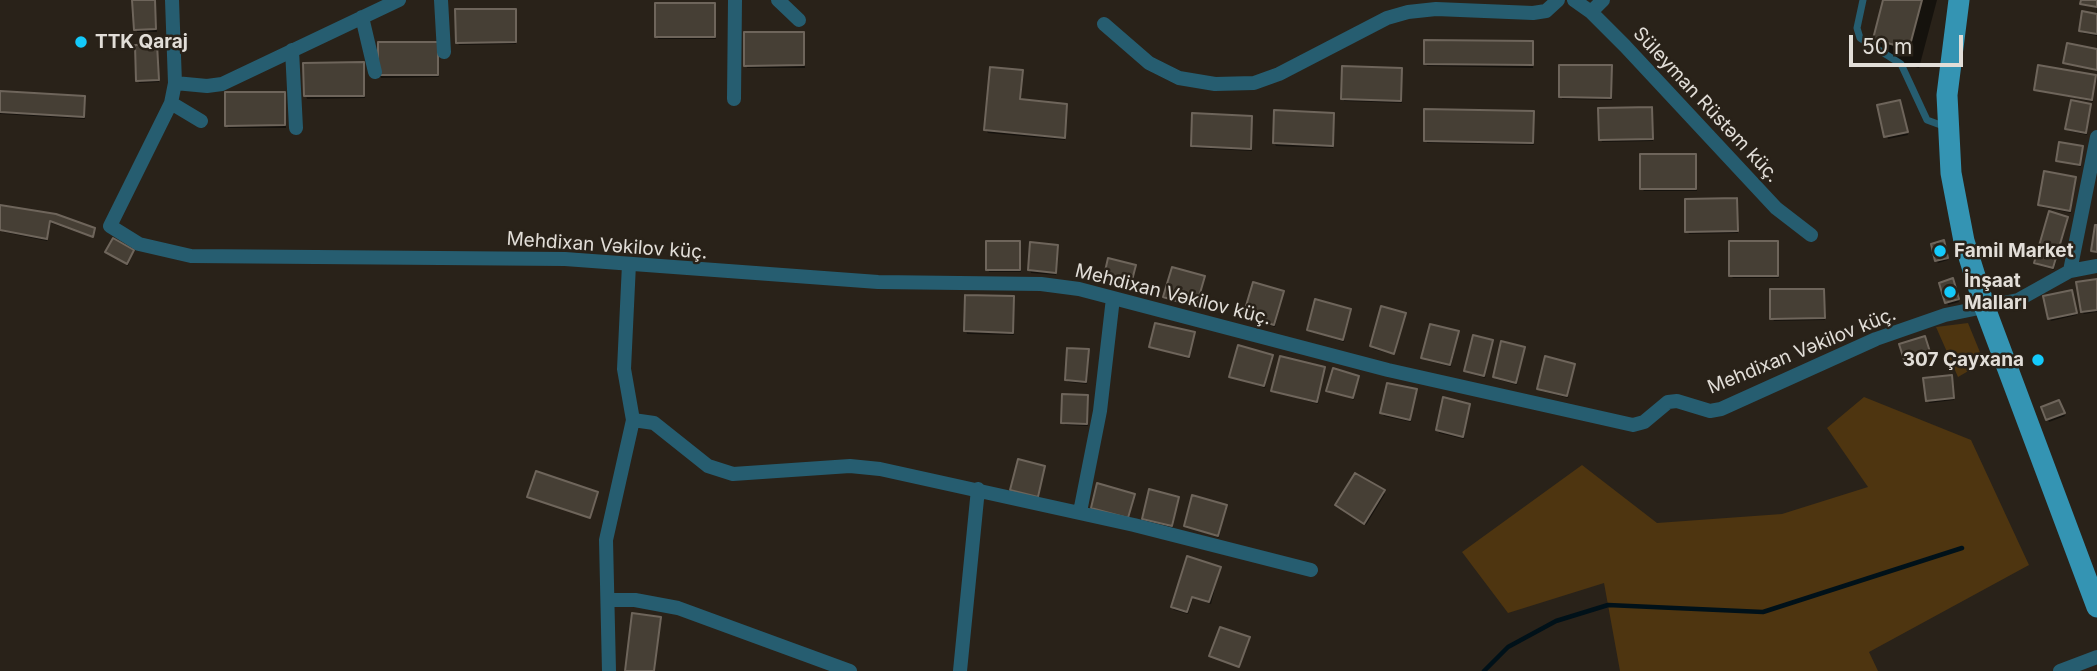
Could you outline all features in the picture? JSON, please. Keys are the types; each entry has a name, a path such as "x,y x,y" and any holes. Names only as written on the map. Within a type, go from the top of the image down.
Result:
{"main road":[{"path":"1959,0 1950,52 1948,127 1955,198 1984,308 2097,607"}],"street":[{"path":"172,0 176,83 171,103 201,121"},
{"path":"176,83 207,86 222,84 399,0"},
{"path":"441,0 444,52"},
{"path":"734,99 735,0"},
{"path":"778,0 799,20"},
{"path":"1104,24 1149,63 1179,78 1215,85 1254,83 1279,74 1387,18 1408,12 1436,9 1533,13 1546,11 1558,0"},
{"name":"Süleyman Rüstəm küç.","path":"1574,0 1591,12 1776,208 1811,235"},
{"path":"1591,12 1603,0"},
{"path":"362,17 375,72"},
{"path":"292,50 296,128"},
{"name":"Mehdixan Vəkilov küç.","path":"171,103 110,226 139,244 191,256 565,259 878,282 1016,282 1079,289 1388,370 1633,425 1644,422 1668,402 1677,401 1710,411 1721,409 1877,339 1945,315 2018,300 2070,271 2097,266"},
{"path":"2070,271 2097,138"},
{"path":"609,671 606,540 634,420 624,369 629,264"},
{"path":"1080,512 1100,411 1113,298"},
{"path":"634,420 653,423 708,466 733,474 850,466 880,468 1080,512 1311,570"},
{"path":"960,671 978,489"},
{"path":"608,600 635,600 678,608 850,671"},
{"path":"2060,671 2097,657"}],"lane":[{"path":"1863,0 1857,27 1860,38 1900,64 1927,120 1948,127"}],"shaded area":[{"path":"1968,323 1984,362 1958,377 1936,327"},
{"path":"1864,397 1971,440 2029,565 1869,652 1878,671 1620,671 1604,583 1508,613 1462,552 1582,465 1657,523 1782,514 1868,487 1827,428"}],"building":[{"path":"132,0 155,0 156,29 134,30"},
{"path":"1883,0 1922,0 1909,49 1873,39"},
{"path":"2081,0 2097,0 2097,7 2080,4"},
{"path":"655,3 715,3 715,37 655,37"},
{"path":"455,9 516,9 516,42 456,43"},
{"path":"2082,11 2097,14 2097,34 2079,31"},
{"path":"744,32 804,32 804,65 744,66"},
{"path":"1424,40 1533,41 1533,65 1424,64"},
{"path":"378,42 438,42 438,75 378,75"},
{"path":"2067,43 2097,49 2097,70 2063,63"},
{"path":"157,44 159,80 136,81 135,45"},
{"path":"364,62 364,96 304,96 303,63"},
{"path":"1559,65 1612,65 1611,98 1559,97"},
{"path":"2038,65 2096,75 2092,100 2034,90"},
{"path":"1342,66 1402,68 1401,101 1341,99"},
{"path":"990,67 1023,70 1020,99 1067,104 1065,138 984,130"},
{"path":"0,91 85,96 84,117 0,112"},
{"path":"225,92 285,92 285,125 225,126"},
{"path":"1900,100 1908,132 1884,137 1877,105"},
{"path":"2071,100 2091,104 2086,133 2065,129"},
{"path":"1652,107 1653,139 1599,140 1598,108"},
{"path":"1424,109 1534,111 1533,143 1424,141"},
{"path":"1274,110 1334,113 1333,146 1273,143"},
{"path":"1192,113 1252,116 1251,149 1191,146"},
{"path":"2059,142 2083,146 2080,165 2056,161"},
{"path":"1640,154 1696,154 1696,189 1640,189"},
{"path":"2044,171 2076,177 2070,211 2038,205"},
{"path":"1737,198 1738,231 1685,232 1685,199"},
{"path":"0,205 56,214 95,228 93,237 50,221 47,239 0,230"},
{"path":"2049,211 2068,217 2053,268 2034,263"},
{"path":"2097,225 2097,252 2091,251"},
{"path":"113,238 134,250 127,264 105,252"},
{"path":"1944,240 1948,258 1935,261 1931,244"},
{"path":"986,241 1020,241 1020,270 986,270"},
{"path":"1729,241 1778,241 1778,276 1729,276"},
{"path":"1030,242 1058,245 1056,273 1028,270"},
{"path":"1108,258 1136,265 1130,288 1103,280"},
{"path":"1172,267 1205,276 1196,307 1163,297"},
{"path":"1953,278 1959,299 1945,303 1939,283"},
{"path":"2097,279 2097,310 2081,312 2076,282"},
{"path":"1253,282 1284,291 1274,325 1243,316"},
{"path":"1770,289 1824,289 1825,318 1770,319"},
{"path":"2072,290 2077,313 2048,319 2043,296"},
{"path":"965,295 1014,296 1013,333 964,331"},
{"path":"1315,299 1351,309 1343,340 1307,330"},
{"path":"1381,306 1406,313 1394,354 1370,346"},
{"path":"1155,323 1195,332 1189,357 1149,347"},
{"path":"1430,324 1459,331 1450,365 1421,358"},
{"path":"1473,335 1493,340 1484,376 1464,371"},
{"path":"1925,336 1931,355 1905,363 1899,344"},
{"path":"1501,341 1525,347 1516,383 1493,377"},
{"path":"1238,345 1273,355 1264,386 1229,377"},
{"path":"1067,348 1089,349 1086,382 1065,380"},
{"path":"1280,356 1325,367 1317,402 1271,391"},
{"path":"1545,356 1575,364 1567,396 1537,389"},
{"path":"1333,368 1359,376 1353,398 1326,391"},
{"path":"1952,375 1954,398 1926,401 1923,378"},
{"path":"1387,383 1417,389 1410,420 1380,413"},
{"path":"1062,394 1088,395 1087,424 1061,423"},
{"path":"1443,397 1470,404 1463,437 1436,430"},
{"path":"2059,400 2065,413 2046,420 2041,407"},
{"path":"1018,459 1045,466 1038,497 1010,490"},
{"path":"536,471 598,492 590,518 527,497"},
{"path":"1355,473 1385,490 1364,524 1335,505"},
{"path":"1097,483 1135,494 1128,518 1091,508"},
{"path":"1149,489 1179,497 1172,526 1142,519"},
{"path":"1192,495 1227,505 1218,536 1184,526"},
{"path":"1187,556 1221,567 1209,602 1192,597 1187,612 1171,607"},
{"path":"632,613 661,617 654,671 625,671"},
{"path":"1220,627 1250,637 1239,667 1209,656"}],"waterway":[{"path":"1484,671 1508,647 1556,621 1608,605 1763,612 1962,548"}],"place":[{"name":"TTK Qaraj","path":"81,42"},
{"name":"Famil Market","path":"1940,251"},
{"name":"İnşaat Malları","path":"1950,292"},
{"name":"307 Çayxana","path":"2038,360"}]}
